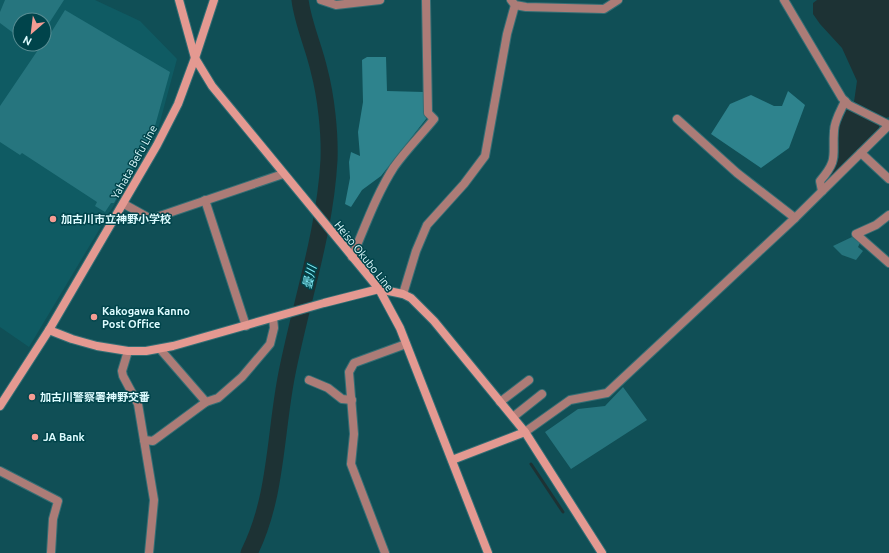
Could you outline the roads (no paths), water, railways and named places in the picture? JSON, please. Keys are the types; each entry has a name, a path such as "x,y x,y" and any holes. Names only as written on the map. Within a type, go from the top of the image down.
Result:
{"main road":[{"name":"Heiso Okubo Line","path":"179,0 195,58 203,73 224,102 282,174 379,289 400,328 488,553"},
{"name":"Yahata Befu Line","path":"0,406 49,330 124,204 164,131 178,104 214,0"},
{"path":"49,330 72,340 128,351 160,349 379,289 403,294 411,298 434,321 525,432 602,553"},
{"path":"452,460 525,432"}],"street":[{"path":"321,0 336,5 380,0"},
{"path":"351,255 372,207 384,185 395,167 434,119 428,113 426,0"},
{"path":"403,294 416,251 427,225 464,184 485,156 513,3 604,9 618,0"},
{"path":"525,432 570,400 607,393 795,218 889,125 845,101 784,0"},
{"path":"822,191 820,181 832,165 834,157 834,130 845,101"},
{"path":"677,119 737,173 795,218"},
{"path":"861,153 889,179"},
{"path":"124,204 151,219 282,174"},
{"path":"205,200 246,326"},
{"path":"889,215 876,225 856,234 889,263"},
{"path":"144,440 153,441 206,402 218,398 254,364 270,344 276,317"},
{"path":"385,553 351,464 354,434 350,372 354,363 406,344"},
{"path":"160,349 206,402"},
{"path":"128,351 122,371 123,376 138,404 154,500 150,553"},
{"path":"309,380 328,388 342,399 352,400"},
{"path":"500,402 530,380"},
{"path":"513,417 542,394"},
{"path":"0,471 58,501 53,519 51,553"}],"waterway":[{"name":"曇川","path":"249,553 258,532 270,487 287,373 318,241 327,187 329,149 326,103 317,61 300,0"},
{"path":"531,464 563,512"}],"place":[{"name":"加古川市立神野小学校","path":"53,219"},
{"name":"Kakogawa Kanno Post Office","path":"94,317"},
{"name":"加古川警察署神野交番","path":"32,397"},
{"name":"JA Bank","path":"35,437"}]}
